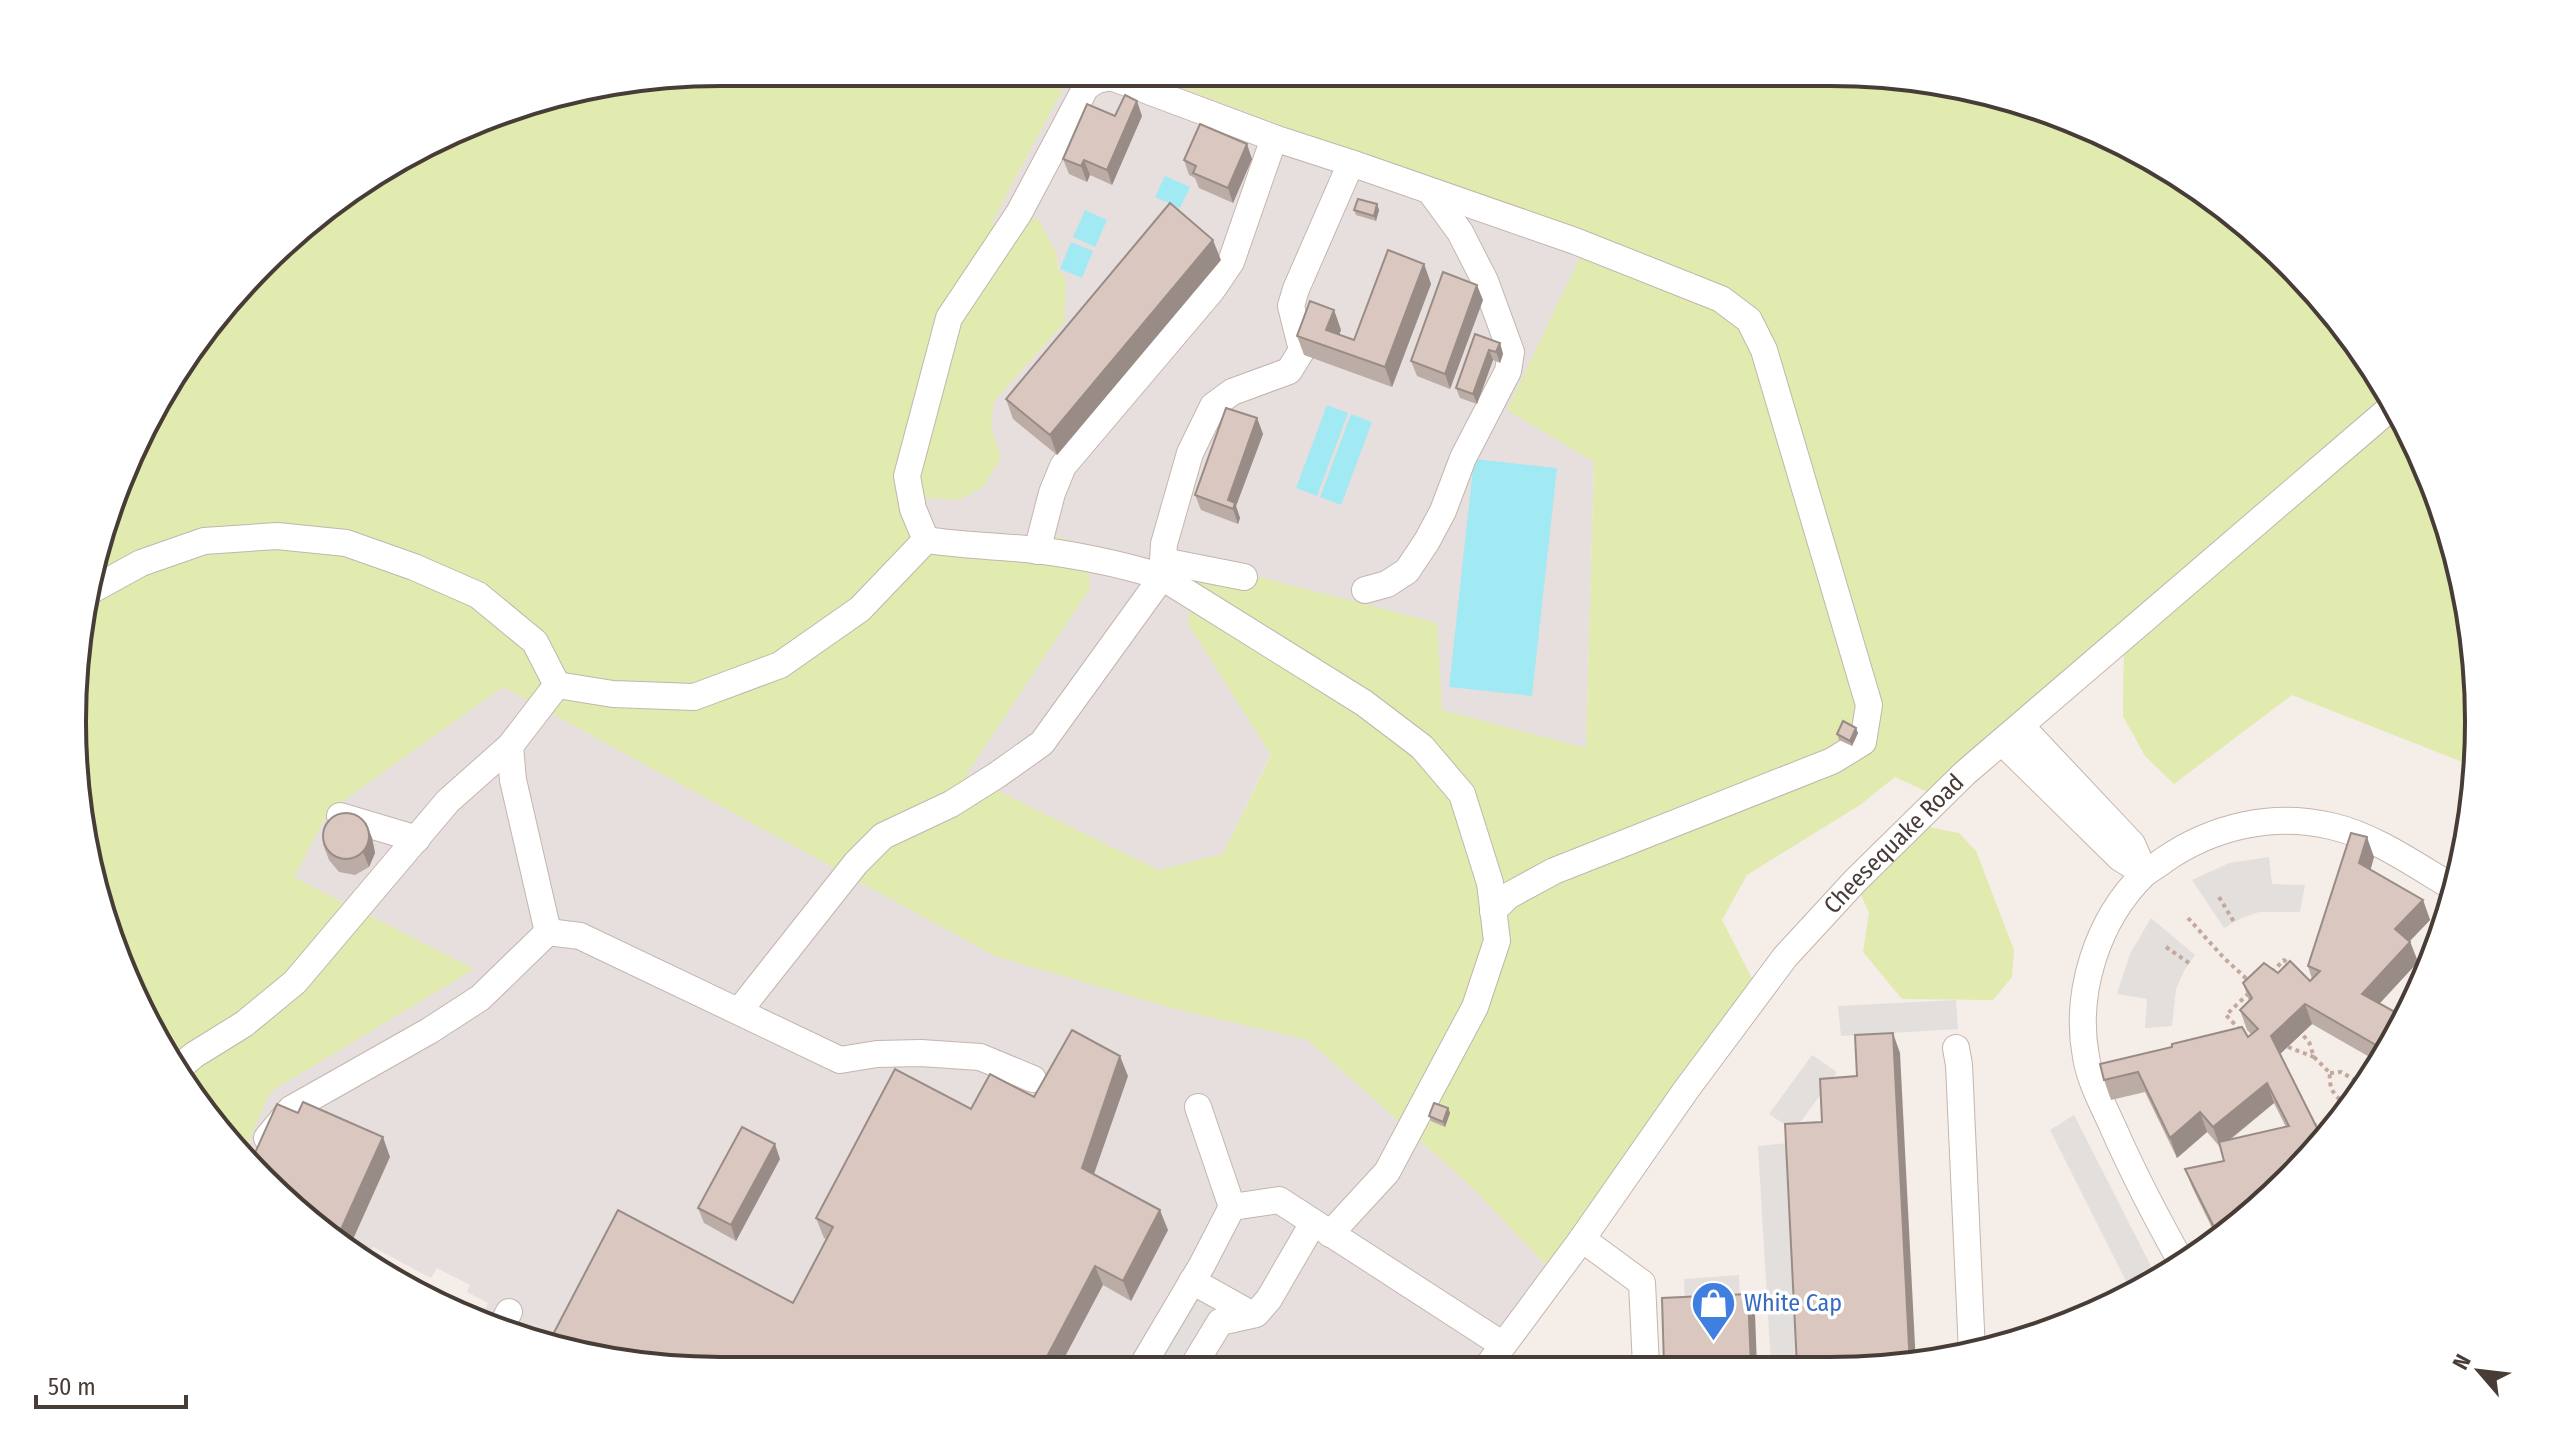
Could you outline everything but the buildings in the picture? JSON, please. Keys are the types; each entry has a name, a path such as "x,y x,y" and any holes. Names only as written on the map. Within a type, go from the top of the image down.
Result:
{"street":[{"path":"926,540 913,509 907,476 949,318 1019,213 1088,86"},
{"path":"1135,86 1274,138 1575,241 1721,299 1749,320 1764,350 1869,705 1863,742 1832,761 1554,871 1508,896 1493,911"},
{"path":"1037,551 1052,493 1063,466 1212,290 1231,262 1274,138"},
{"path":"739,1011 856,863 883,836 951,804 1042,743 1162,569 1164,544 1190,453 1213,406 1232,392 1289,371 1302,350 1291,306 1351,163"},
{"path":"1365,590 1387,584 1407,571 1427,541 1443,511 1468,447 1508,371 1511,352 1485,281 1460,232 1430,191"},
{"name":"Cheesequake Road","path":"1494,1357 1785,957 1855,881 1965,773 2385,413"},
{"path":"101,585 141,563 204,541 277,536 346,543 414,567 478,595 535,642 557,685"},
{"path":"926,540 1037,551 1136,568 1244,577"},
{"path":"557,685 613,694 694,697 780,665 860,609 926,540"},
{"path":"1162,569 1364,703 1422,747 1462,794 1490,883 1497,941 1475,1007 1387,1172 1322,1228 1256,1314 1220,1322 1199,1357"},
{"path":"185,1062 244,1024 295,982 448,801 510,746 557,685"},
{"path":"2012,734 2103,827 2120,858 2145,873"},
{"path":"510,746 513,780 548,932"},
{"path":"340,816 417,839"},
{"path":"2177,1254 2117,1137 2094,1086 2086,1057 2084,1004 2091,961 2120,904 2145,873 2203,837 2251,823 2306,822 2351,831 2444,882"},
{"path":"548,932 580,936 840,1060 877,1054 921,1053 980,1057 1033,1079"},
{"path":"259,1155 270,1131 291,1109 429,1031 480,998 548,932"},
{"path":"1956,1048 1971,1340"},
{"path":"1147,1357 1232,1207 1198,1107"},
{"path":"1232,1207 1279,1200 1503,1345"},
{"path":"1582,1239 1642,1283 1646,1357"},
{"path":"1192,1281 1251,1314"}],"path":[{"path":"2219,897 2234,922"},
{"path":"2188,918 2255,987 2226,1015 2245,1036"},
{"path":"2166,947 2189,963"},
{"path":"2265,978 2284,960 2296,972"},
{"path":"2302,1034 2309,1042 2314,1057"},
{"path":"2288,1047 2314,1057 2330,1073"},
{"path":"2330,1073 2341,1072 2354,1080"},
{"path":"2330,1073 2333,1092 2340,1100"},
{"path":"2313,1126 2320,1125"}],"shaded area":[{"path":"1064,86 1177,86 1590,236 1594,462 1586,749 1442,710 1188,624 1271,754 1223,854 1158,870 966,775 1090,588 926,540 911,497 960,500 1001,458 991,427 994,401 1064,323 1057,255 990,225"},
{"path":"503,687 995,956 1172,1008 1308,1040 1474,1189 1555,1275 1494,1357 680,1356 598,1345 484,1311 488,1303 467,1292 470,1285 437,1268 431,1278 373,1247 370,1251 368,1250 302,1199 247,1144 269,1092 474,969 294,877 329,811"},
{"path":"2269,857 2272,884 2305,885 2300,912 2259,912 2224,928 2192,880 2229,863"},
{"path":"2151,918 2195,955 2176,989 2172,1026 2145,1028 2147,999 2117,994 2130,954"},
{"path":"1956,1000 1958,1029 1841,1036 1838,1006"},
{"path":"1812,1055 1837,1072 1794,1131 1769,1114"},
{"path":"2074,1115 2152,1269 2127,1283 2050,1130"},
{"path":"1789,1143 1799,1357 1770,1357 1758,1146"},
{"path":"1739,1275 1740,1309 1685,1311 1684,1279"},
{"path":"1192,1281 1222,1299 1196,1357 1158,1357 1150,1353"}],"green space":[{"path":"1065,86 991,224 1038,219 1057,255 1058,269 1066,279 1064,323 994,401 991,427 1001,458 984,486 960,500 912,497 926,541 1050,535 1087,545 1090,588 966,775 1158,870 1223,854 1271,755 1188,624 1198,561 1437,623 1442,710 1586,748 1594,462 1507,410 1590,236 1177,86 1871,87 1953,98 2073,134 2183,193 2249,244 2307,302 2358,368 2399,440 2431,517 2453,598 2464,680 2464,763 2292,695 2174,784 2145,756 2123,716 2124,639 1940,798 1895,777 1860,805 1747,875 1722,920 1759,992 1555,1275 1474,1189 1308,1040 1172,1008 995,956 503,687 329,811 294,877 474,969 270,1092 247,1145 193,1075 171,1039 134,965 108,886 91,804 87,763 87,680 98,598 120,517 152,440 193,368 244,302 302,244 368,193 440,152 517,120 598,98 680,87"},
{"path":"1913,824 1959,833 1976,851 2014,950 2012,977 1993,1000 1902,999 1863,952 1869,913 1855,881"}],"water":[{"path":"1165,176 1190,187 1180,208 1155,197"},
{"path":"1085,210 1107,220 1095,247 1073,237"},
{"path":"1071,242 1093,251 1082,278 1060,269"},
{"path":"1327,405 1348,413 1317,496 1296,488"},
{"path":"1351,414 1372,422 1341,505 1320,497"},
{"path":"1474,459 1557,468 1532,696 1449,687"}],"place":[{"name":"White Cap","path":"1713,1342"}]}
